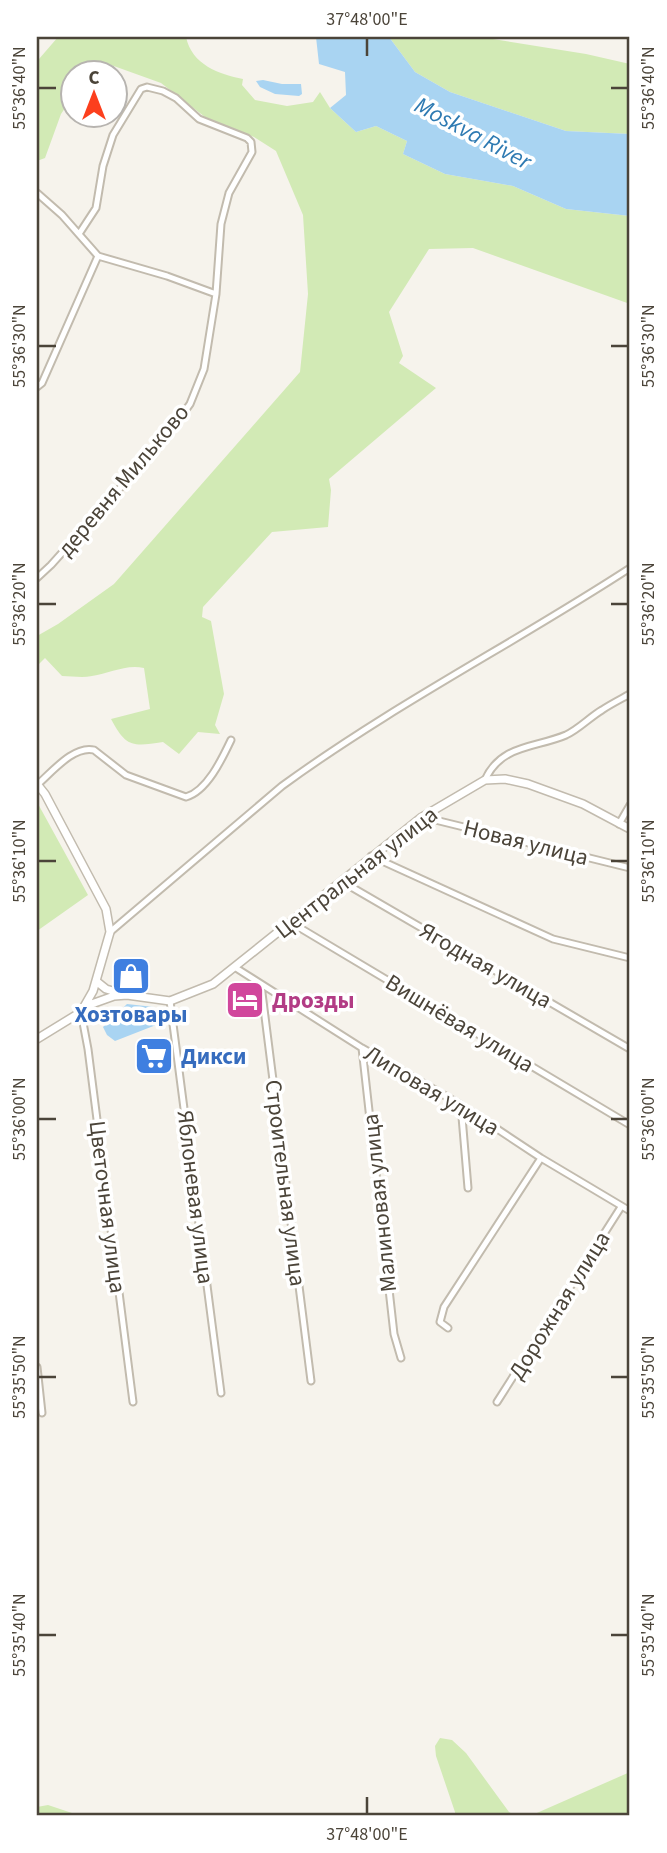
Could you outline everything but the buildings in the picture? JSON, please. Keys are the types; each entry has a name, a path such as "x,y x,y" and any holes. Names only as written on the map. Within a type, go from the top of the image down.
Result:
{"street":[{"name":"деревня Мильково","path":"37,578 165,438 191,404 204,369 216,294 221,224 229,192 253,152 253,146 247,138 199,119 163,90 146,87 141,89 113,135 103,166 96,208 79,234"},
{"path":"37,193 98,256 167,276 216,294"},
{"path":"37,387 42,383 98,256"},
{"path":"110,932 309,766 382,717 630,568"},
{"path":"630,694 566,735 536,742 504,756 490,769 485,780 505,779 528,784 583,804 630,829"},
{"path":"83,1009 96,981 110,932 106,909 45,794 37,784 76,753 88,748 126,775 186,797 202,787 230,740"},
{"name":"Центральная улица","path":"37,1039 83,1009 114,996 127,995 170,1001 214,984 422,817 485,780"},
{"path":"619,824 630,805"},
{"name":"Новая улица","path":"422,817 630,868"},
{"path":"371,856 553,939 630,958"},
{"name":"Ягодная улица","path":"341,880 630,1049"},
{"name":"Вишнёвая улица","path":"290,922 630,1125"},
{"name":"Липовая улица","path":"236,968 362,1048 461,1105 541,1158 630,1210"},
{"path":"96,981 106,989 127,995"},
{"name":"Строительная улица","path":"261,985 311,1381"},
{"name":"Яблоневая улица","path":"170,1001 221,1393"},
{"name":"Цветочная улица","path":"83,1009 133,1402"},
{"name":"Малиновая улица","path":"362,1048 394,1334 401,1358"},
{"path":"461,1105 468,1188"},
{"path":"447,1328 440,1322 444,1307 541,1158"},
{"name":"Дорожная улица","path":"498,1402 621,1207"},
{"path":"37,1367 43,1413"}],"green space":[{"path":"58,37 186,37 189,47 200,61 216,71 243,79 242,85 255,100 287,106 313,102 320,92 330,108 356,132 376,126 407,141 403,154 445,174 513,186 566,209 630,216 630,304 473,248 429,249 389,312 403,356 399,363 436,388 329,479 331,490 328,527 272,532 203,607 202,617 211,621 224,694 215,725 220,734 198,732 179,754 163,742 131,743 121,735 111,719 150,709 144,668 124,668 88,677 62,676 45,658 37,666 37,636 114,584 300,372 308,294 303,215 276,151 254,137 205,117 161,83 130,72 130,60 60,60 60,117 45,158 37,161 39,59"},
{"path":"389,37 487,38 630,64 630,134 566,131 450,92 415,72"},
{"path":"37,802 88,895 37,931"},
{"path":"440,1738 452,1740 466,1753 509,1812 516,1816 455,1816 436,1756 435,1746"},
{"path":"630,1772 630,1816 530,1816"},
{"path":"48,1805 72,1813 126,1816 37,1816 37,1807"}],"water":[{"name":"Moskva River","path":"316,37 389,37 415,72 450,92 566,131 630,134 630,216 566,209 513,186 445,174 403,154 407,141 376,126 356,132 330,108 346,95 345,72 319,64"},
{"path":"256,81 301,84 302,94 275,94 260,87"},
{"path":"127,1004 154,1007 159,1011 156,1025 115,1041 107,1035 103,1027"}],"place":[{"name":"Хозтовары","path":"131,976"},
{"name":"Дрозды","path":"245,1000"},
{"name":"Дикси","path":"154,1056"}]}
